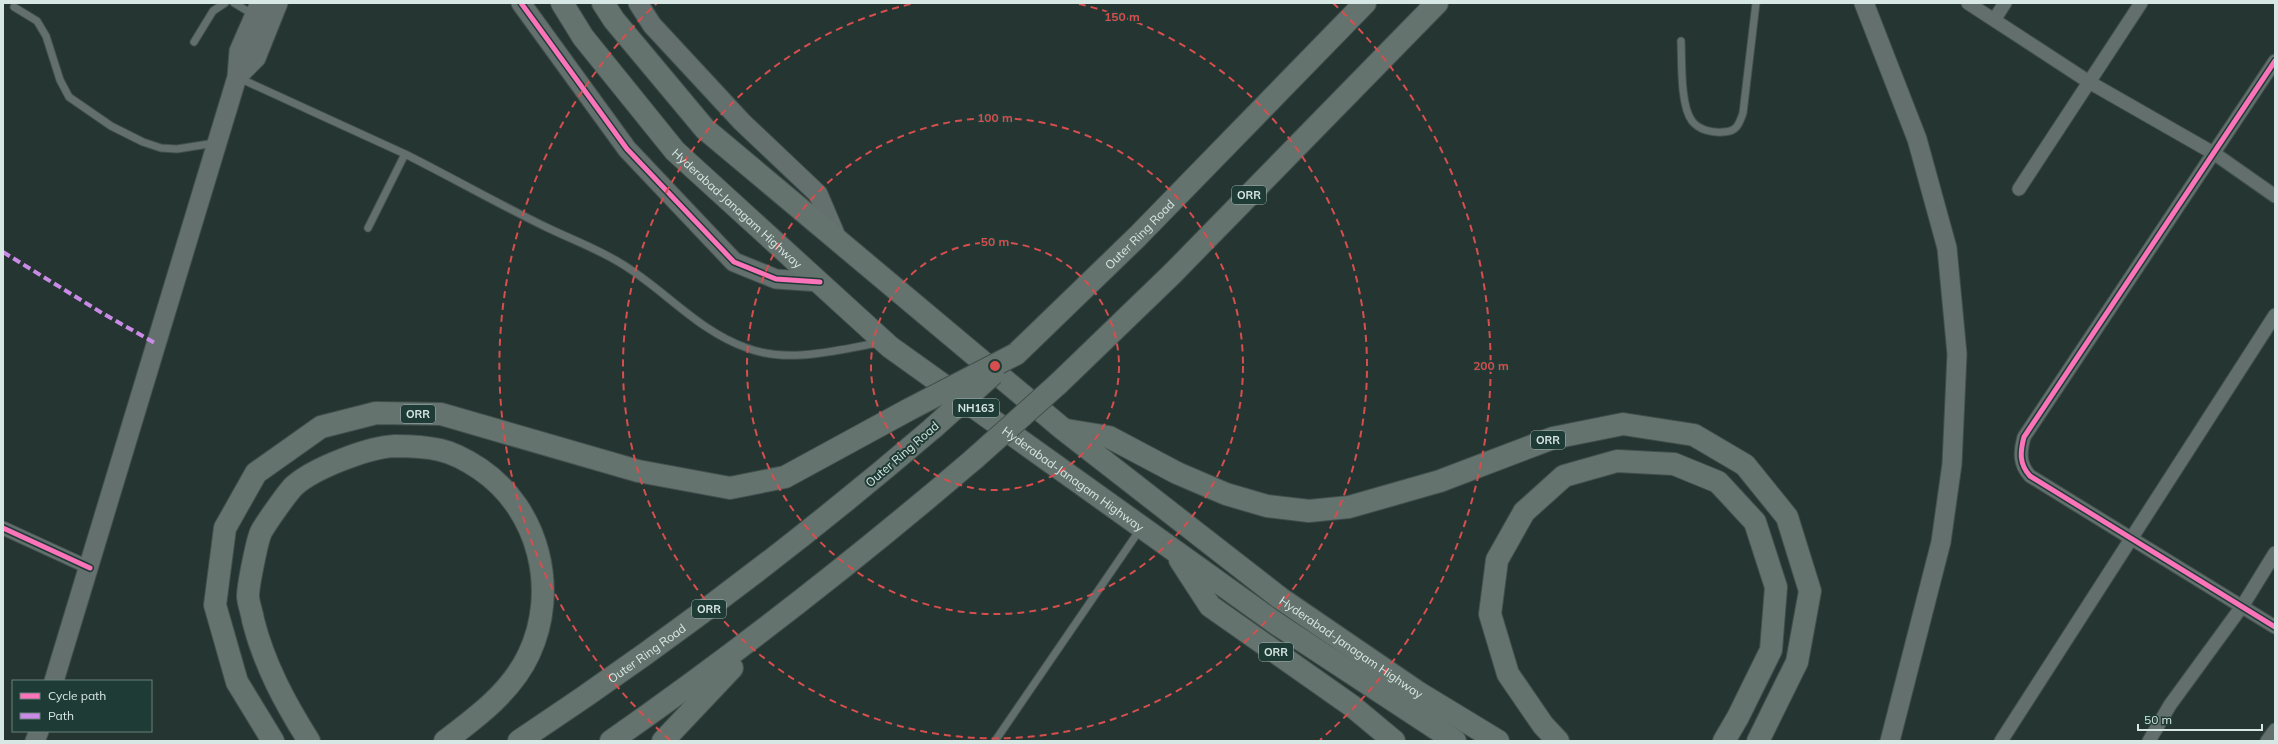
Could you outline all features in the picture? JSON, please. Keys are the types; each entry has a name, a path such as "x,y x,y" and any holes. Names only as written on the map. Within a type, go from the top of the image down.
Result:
{"highway":[{"name":"Hyderabad-Janagam Highway","path":"562,3 584,37 675,151 885,342 1277,624 1455,741"},
{"name":"Hyderabad-Janagam Highway","path":"603,3 614,20 705,129 1063,429 1280,598 1419,693 1498,741"},
{"name":"Outer Ring Road","path":"519,741 613,678 695,619 811,529 933,428 1016,354 1137,237 1365,3"},
{"name":"ORR","path":"611,741 771,626 893,528 974,459 1058,384 1172,274 1437,3"},
{"name":"ORR","path":"273,741 237,682 215,605 225,528 256,474 321,427 376,413 441,414 638,471 730,488 785,477 908,410 1016,354"},
{"name":"ORR","path":"1063,429 1109,437 1177,473 1226,494 1268,506 1309,511 1357,505 1440,481 1553,438 1623,424 1694,435 1745,465 1787,517 1810,591 1797,662 1758,741"},
{"path":"309,741 288,707 261,649 248,596 261,533 294,486 334,461 394,446 440,450 470,463 497,483 516,506 529,526 536,543 542,576 543,593 537,633 529,654 517,675 484,711 445,741"},
{"path":"1558,741 1544,725 1508,674 1490,614 1497,560 1524,512 1564,476 1617,461 1674,464 1718,482 1755,522 1776,587 1771,650 1738,717 1724,741"},
{"name":"ORR","path":"1173,550 1210,606 1352,706 1394,741"},
{"path":"663,741 771,626"}],"main road":[{"path":"237,77 256,58 278,3"},
{"path":"521,3 627,149 734,262 776,279 820,282"},
{"path":"638,3 652,25 742,122 818,194 838,241"},
{"path":"1864,3 1917,139 1947,248 1957,354 1952,464 1941,542 1890,741"},
{"path":"54,680 90,568 155,343 237,77 239,51 257,9"}],"street":[{"path":"1968,3 2089,82 2215,154 2275,196"},
{"path":"1994,20 2005,3"},
{"path":"2019,189 2142,3"},
{"path":"2275,61 2215,154 2024,437 2020,451 2022,467 2030,476 2243,605 2275,627"},
{"path":"2001,741 2275,315"},
{"path":"3,528 90,568"},
{"path":"2149,741 2170,705 2243,605 2275,553"},
{"path":"2267,741 2275,730"}],"lane":[{"path":"194,42 213,11 225,3"},
{"path":"234,3 257,9"},
{"path":"1681,41 1684,92 1688,112 1692,121 1704,130 1716,133 1730,132 1739,126 1743,113 1756,3"},
{"path":"14,7 37,21 46,36 60,80 69,97 111,126 143,142 161,148 177,150 217,143"},
{"path":"237,77 405,154 546,228 599,250 624,265 682,311 718,334 747,348 792,356 810,355 885,342"},
{"path":"368,228 405,154"},
{"path":"995,741 1142,527"}],"marked path":[{"path":"3,252 102,313 155,343"}],"cycle path":[{"path":"521,3 627,149 734,262 776,279 820,282"},
{"path":"2275,61 2024,437 2021,453 2022,462 2030,476 2275,627"},
{"path":"3,528 90,568"}]}
